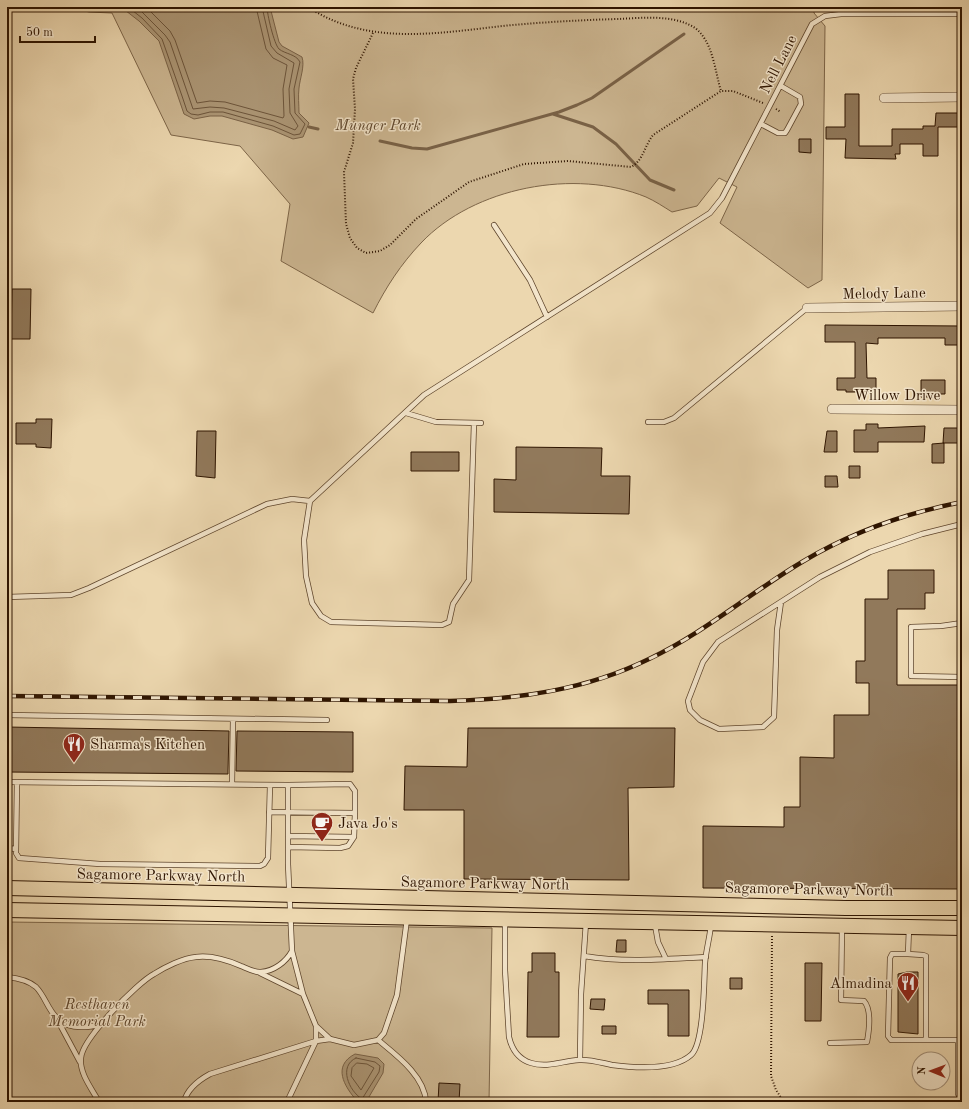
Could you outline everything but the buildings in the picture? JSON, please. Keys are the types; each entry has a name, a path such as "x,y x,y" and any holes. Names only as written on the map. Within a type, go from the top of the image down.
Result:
{"main road":[{"name":"Sagamore Parkway North","path":"7,888 838,908 962,908"},
{"path":"7,910 962,928"}],"street":[{"path":"884,98 962,96"},
{"name":"Melody Lane","path":"807,308 962,306"},
{"name":"Willow Drive","path":"832,409 962,410"}],"lane":[{"name":"Nell Lane","path":"310,501 424,396 710,213 722,198 812,24 825,16 962,14"},
{"path":"761,124 778,133 785,133 801,104 800,97 781,86"},
{"path":"494,225 530,280 547,317"},
{"path":"648,422 664,422 674,418 807,308"},
{"path":"406,412 436,422 481,423"},
{"path":"7,597 71,595 267,504 292,498 310,501 304,540 306,576 312,603 321,616 331,622 442,625 449,622 453,604 469,580 474,423"},
{"path":"781,602 777,630 774,717 763,727 719,729 700,720 690,710 688,701 703,662 718,642 820,577 870,552 922,534 962,524"},
{"path":"962,623 941,626 911,626 911,676 962,677"},
{"path":"7,715 327,720"},
{"path":"232,784 233,718"},
{"path":"7,782 270,785 350,784 355,791 355,814 354,837 348,846 340,848 288,847"},
{"path":"17,782 16,848 17,856 22,859 100,864 260,866 264,864 268,858 270,785"},
{"path":"288,785 287,812 292,951 304,994 316,1026 316,1041 288,1102"},
{"path":"269,812 355,814"},
{"path":"288,836 354,837"},
{"path":"7,848 16,848"},
{"path":"184,1102 185,1096 200,1080 210,1074 316,1041 330,1039 354,1045 378,1040 384,1033 397,995 407,917"},
{"path":"505,919 504,970 508,1037 511,1048 518,1056 530,1063 547,1066 580,1060 617,1066 672,1066 692,1055 697,1044 701,1027 706,957 711,923"},
{"path":"580,1060 581,994 586,921"},
{"path":"655,922 658,942 666,959"},
{"path":"830,1043 867,1042 869,1030 867,1005 864,1001 841,1000 842,925"},
{"path":"908,954 909,927"},
{"path":"260,972 283,964 288,959 292,951"},
{"path":"926,1040 926,956 923,954 892,954 890,958 888,1036 891,1040 926,1040 960,1040 958,1094 962,1096"},
{"path":"584,956 607,960 706,957"},
{"path":"81,1063 84,1046 101,1024 137,986 153,974 196,957 213,957 226,960 260,972 304,994"},
{"path":"7,977 22,979 35,987 57,1018 81,1063 83,1071 99,1102"},
{"path":"57,1018 70,1026 79,1028 101,1024"},
{"path":"316,1026 330,1039"},
{"path":"378,1040 397,1057 420,1082 426,1102"}],"path":[{"path":"308,7 340,24 373,32 406,35 554,21 641,18 670,19 689,25 702,35 708,45 721,91"},
{"path":"373,32 356,68 353,79 355,109 353,143 344,172 346,224 350,238 357,248 366,252 380,251 390,245 416,219 469,182 524,164 568,161 628,168 635,166 638,163 647,142 653,135 721,91 738,93 781,112"},
{"path":"772,935 771,1076 776,1090 784,1102"}],"green space":[{"name":"Munger Park","path":"69,7 814,7 814,13 825,26 822,280 808,288 720,223 737,187 719,178 697,206 672,212 646,197 618,188 588,184 558,184 527,188 497,196 469,208 443,224 421,243 407,259 383,294 373,313 281,261 290,204 240,146 171,135 112,13 89,12"},
{"name":"Resthaven Memorial Park","path":"7,922 492,928 489,1102 7,1102"}],"water":[{"path":"121,7 270,7 279,42 282,46 302,57 303,68 299,91 299,113 309,123 303,137 293,139 272,130 222,116 210,116 194,119 184,114 159,41 139,21"},
{"path":"355,1054 378,1058 384,1064 383,1073 366,1102 357,1101 348,1089 342,1076 344,1064"}],"waterway":[{"path":"380,141 412,148 427,149 559,112 592,98 684,34"},
{"path":"553,114 593,127 616,144 650,180 674,190"},
{"path":"309,127 318,129"}],"railway":[{"path":"7,696 450,701 501,698 552,691 625,670 669,649 708,625 802,562 839,542 899,518 962,502"}],"place":[{"name":"Sharma's Kitchen","path":"74,764"},
{"name":"Java Jo's","path":"322,842"},
{"name":"Almadina","path":"908,1002"}]}
